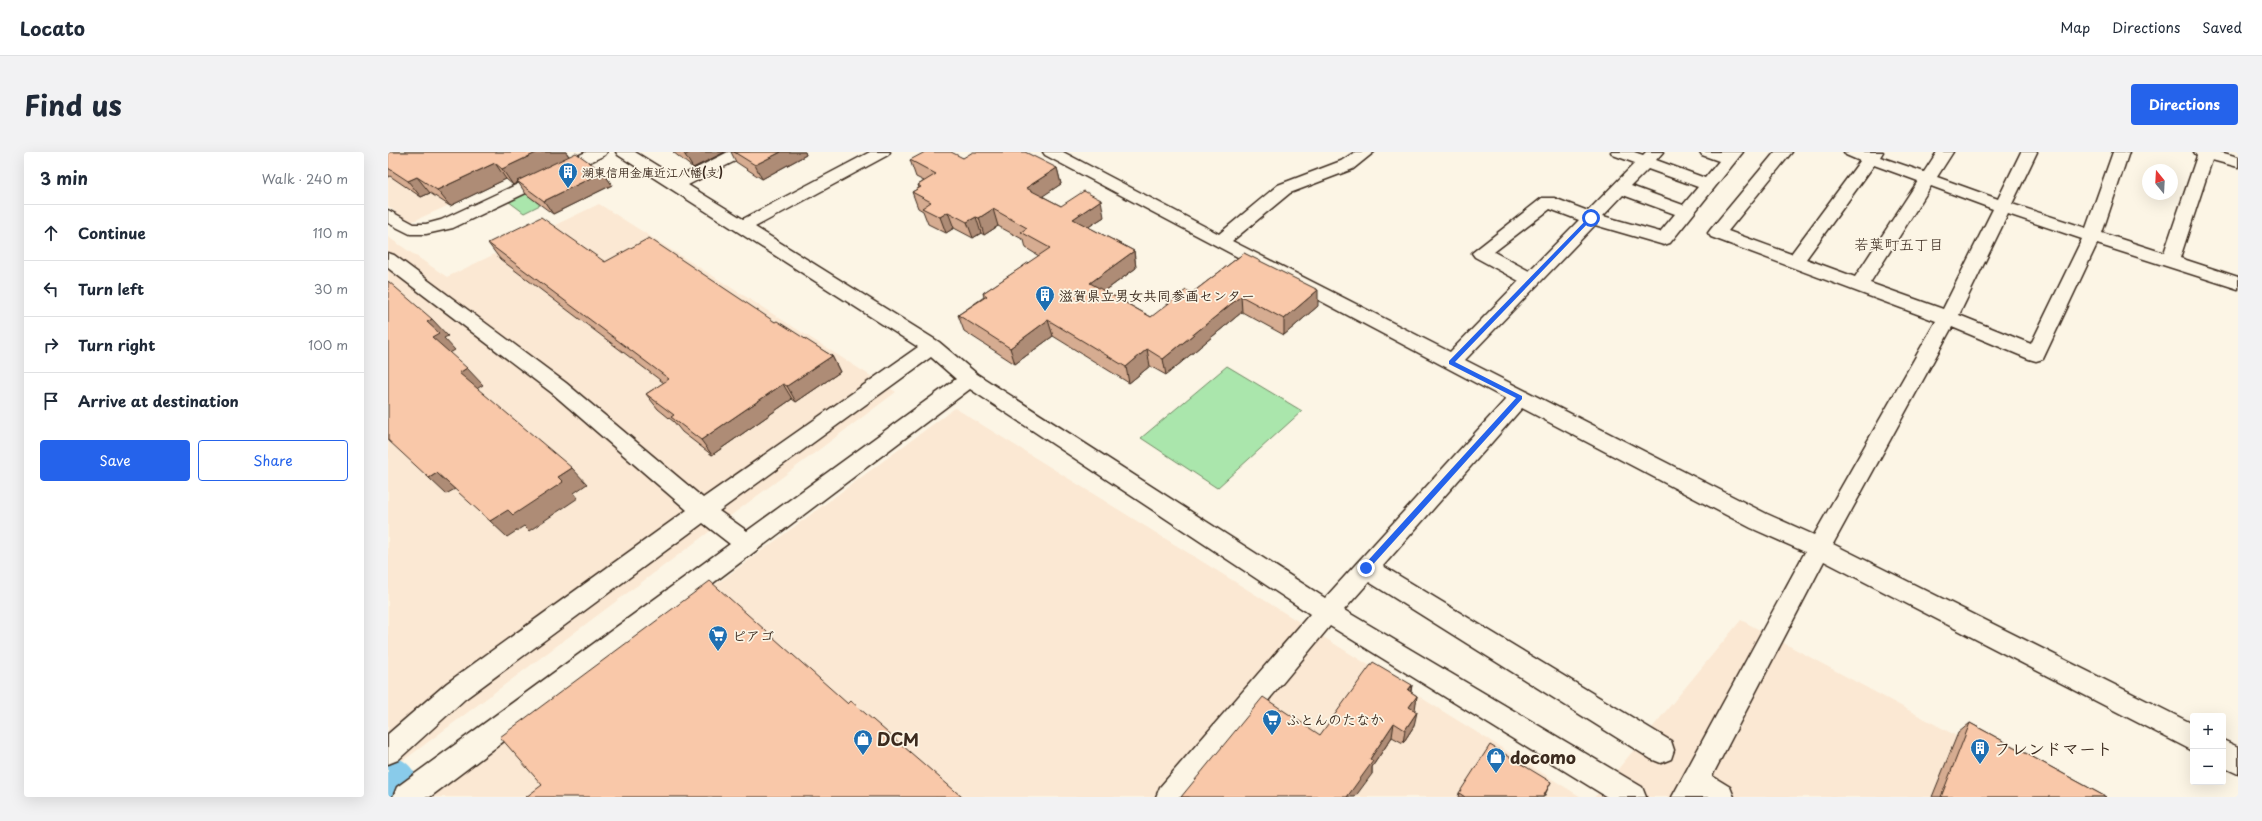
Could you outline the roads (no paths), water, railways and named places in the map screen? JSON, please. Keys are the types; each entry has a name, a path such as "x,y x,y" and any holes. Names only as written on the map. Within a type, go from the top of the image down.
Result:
{"street":[{"path":"388,215 410,229 426,229 447,224 599,152"},
{"path":"624,152 932,347 970,378 1327,612 1632,797"},
{"path":"676,185 741,152"},
{"path":"742,227 882,152"},
{"path":"1051,152 1220,242 1759,521 1819,548 2190,736"},
{"path":"1220,242 1284,189 1347,165 1366,152"},
{"path":"1619,152 1651,157 1708,186"},
{"path":"1531,280 1481,253 1548,202 1591,218 1664,239 1732,156 1708,152"},
{"path":"1784,152 1717,233 1860,285 2036,354 2092,236 2121,152"},
{"path":"1852,152 1873,155 1928,180 2004,207 2238,283"},
{"path":"1860,285 1945,152"},
{"path":"1720,797 1691,789 1819,548 1947,318 2004,207 2029,152"},
{"path":"2170,261 2204,153 2238,162"},
{"path":"1795,262 1873,155"},
{"path":"1451,362 1651,157"},
{"path":"1620,188 1686,212"},
{"path":"388,259 559,388 703,511 747,544"},
{"path":"388,751 456,691 703,511 932,347"},
{"path":"407,797 970,378"},
{"path":"1170,797 1327,612 1520,397"},
{"path":"1366,568 1660,750"},
{"path":"2226,755 2238,761"}],"waterway":[{"path":"388,774 398,782"}],"place":[{"name":"湖東信用金庫近江八幡(支)","path":"568,189"},
{"name":"滋賀県立男女共同参画センター","path":"1045,312"},
{"name":"ピアゴ","path":"718,652"},
{"name":"ふとんのたなか","path":"1272,736"},
{"name":"DCM","path":"863,756"},
{"name":"フレンドマート","path":"1980,765"},
{"name":"docomo","path":"1496,774"}],"district":[{"name":"若葉町五丁目","path":"1899,243"}]}
